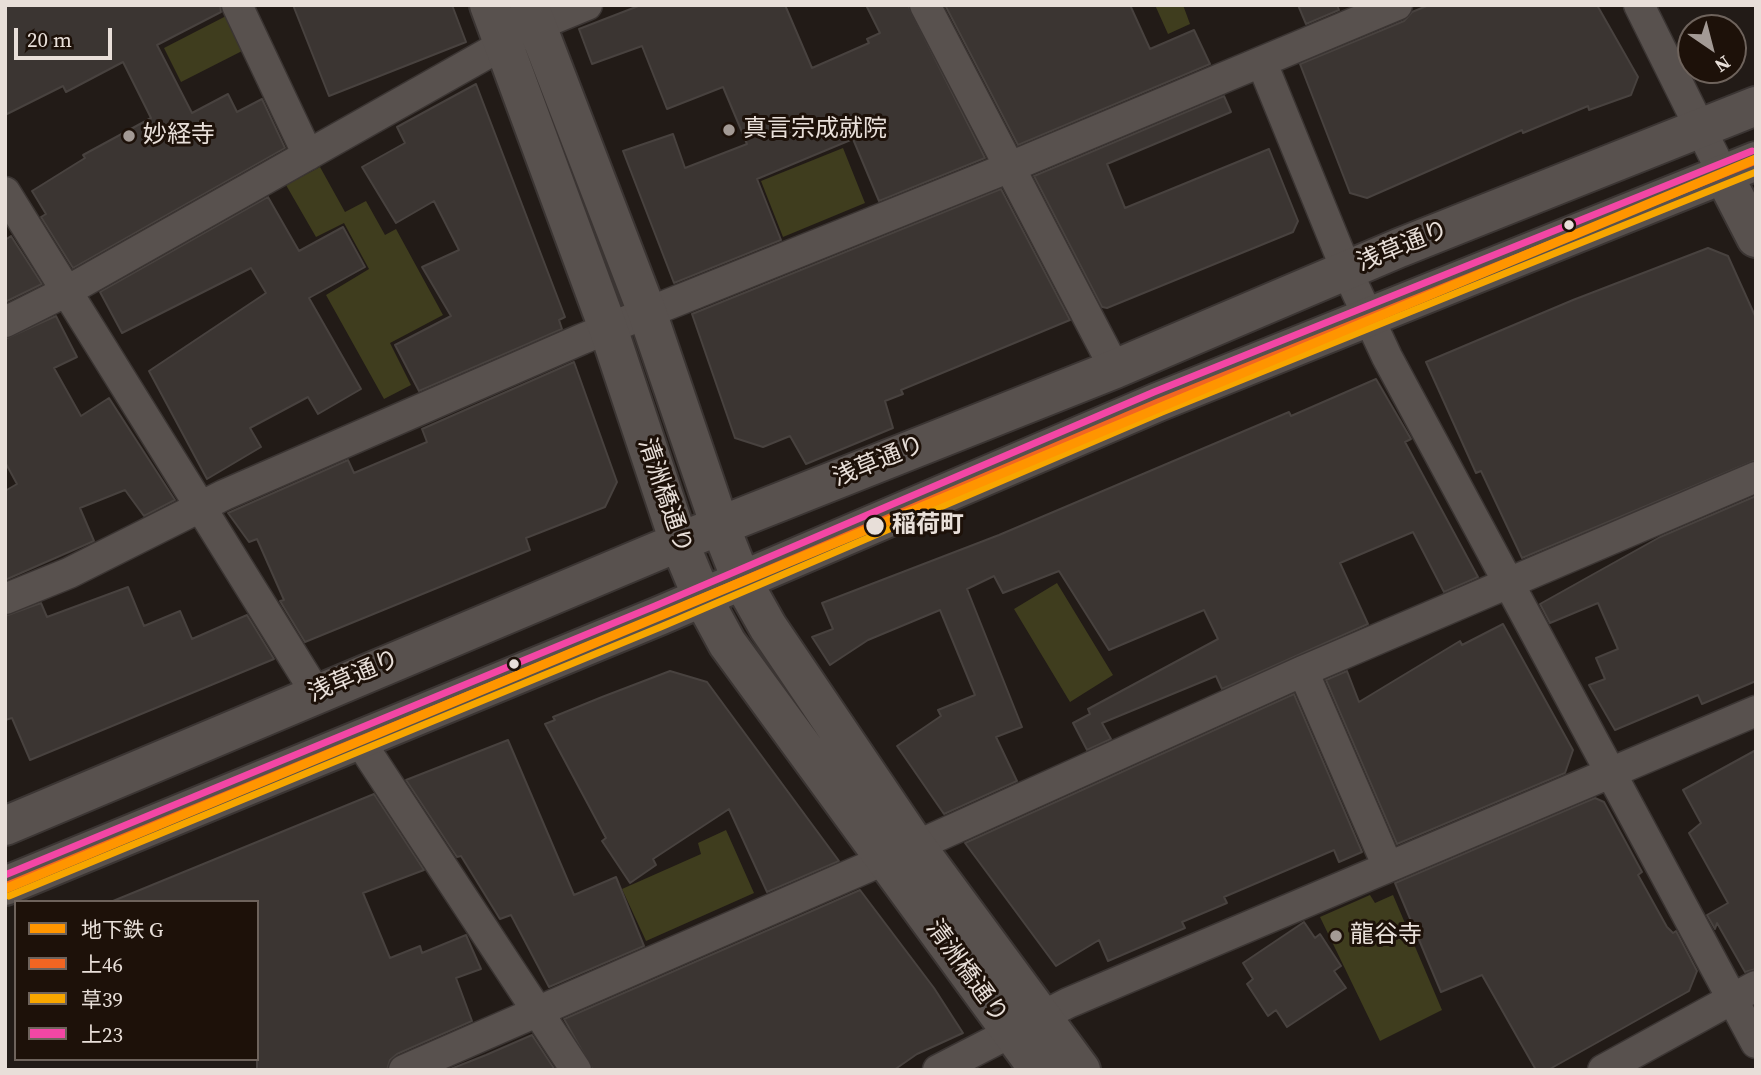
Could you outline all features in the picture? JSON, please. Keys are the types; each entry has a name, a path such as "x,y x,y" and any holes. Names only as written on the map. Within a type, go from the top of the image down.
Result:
{"main road":[{"name":"清洲橋通り","path":"489,5 608,328 679,542 702,597 727,643 900,853 1025,1024 1081,1070"},
{"name":"清洲橋通り","path":"532,16 647,312 720,526 741,579 900,853"},
{"name":"浅草通り","path":"5,826 679,542 1115,369 1346,269 1756,106"},
{"name":"浅草通り","path":"5,886 702,597 1368,316 1739,167"},
{"path":"1739,167 1756,238"},
{"name":"清洲橋通り","path":"1025,1024 1038,1070"}],"street":[{"path":"237,5 308,155"},
{"path":"5,322 66,291 503,45 532,16 587,5"},
{"path":"925,5 1115,369"},
{"path":"5,599 69,573 202,506 608,328 1010,167 1262,62 1362,12 1397,5"},
{"path":"1639,5 1700,129 1739,167"},
{"path":"1262,62 1346,269 1368,316 1610,772 1744,993 1756,1043"},
{"path":"5,192 316,693"},
{"path":"404,1070 900,853 1303,671 1756,477"},
{"path":"1303,671 1388,867"},
{"path":"938,1070 1025,1024 1756,711"},
{"path":"359,740 576,1070"},
{"path":"1603,1070 1744,993"}],"shaded area":[{"path":"1155,5 1183,5 1190,24 1168,34"},
{"path":"228,15 246,49 181,82 164,48"},
{"path":"843,148 865,203 783,237 761,181"},
{"path":"320,167 345,212 366,201 385,235 396,229 443,315 390,343 411,385 384,399 326,295 369,269 344,223 316,237 286,185"},
{"path":"1057,583 1113,675 1070,702 1014,609"},
{"path":"726,830 754,893 646,941 622,889 701,854 698,843"},
{"path":"1370,895 1375,903 1393,895 1442,1010 1380,1041 1320,917"}],"building":[{"path":"5,5 220,5 221,12 157,45 192,113 228,94 237,112 262,99 285,148 73,268 41,217 46,214 32,191 85,158 83,155 151,118 123,62 66,92 63,86 5,115"},
{"path":"293,5 452,5 466,42 329,96"},
{"path":"641,5 785,5 812,68 869,43 867,39 880,33 866,5 908,5 985,158 879,201 853,139 757,179 781,240 674,283 623,151 673,134 685,168 747,144 723,87 667,109 642,46 592,64 579,29"},
{"path":"945,5 1130,5 1150,49 1194,30 1210,64 1018,145"},
{"path":"1298,5 1337,5 1339,10 1306,24"},
{"path":"1429,5 1597,5 1638,77 1631,95 1589,110 1588,106 1523,133 1522,130 1367,198 1350,193 1300,64 1404,21 1412,12"},
{"path":"476,84 565,317 559,320 562,329 419,391 395,345 451,316 422,267 459,250 434,201 396,223 362,167 405,143 397,127"},
{"path":"1224,96 1231,112 1107,164 1125,208 1269,149 1298,221 1293,232 1107,308 1102,307 1034,176"},
{"path":"1001,189 1070,320 901,390 903,394 885,401 893,428 806,464 790,436 763,447 735,438 692,314"},
{"path":"268,197 299,251 343,227 365,267 309,298 361,389 318,414 308,397 250,428 261,447 207,479 149,371 266,293 251,268 122,333 100,292"},
{"path":"11,236 42,284 5,302 5,240"},
{"path":"1708,248 1728,256 1756,318 1756,460 1522,558 1481,471 1476,473 1426,362 1573,300"},
{"path":"56,316 77,357 54,368 81,416 109,398 175,500 144,516 125,490 80,508 94,541 5,580 5,491 17,484 5,462 5,339"},
{"path":"574,362 617,482 605,507 526,538 530,550 305,642 280,601 284,600 257,539 249,542 228,513 348,460 354,473 427,442 422,429"},
{"path":"1376,379 1411,439 1405,442 1478,577 1444,592 1413,532 1340,563 1368,624 1222,689 1216,676 1102,723 1111,739 1087,750 1073,723 1090,714 1088,709 1218,639 1204,610 1109,650 1059,571 1003,593 994,576 967,589 1022,727 996,737 1017,781 944,814 897,746 941,716 938,710 975,695 940,610 868,640 830,665 812,637 833,629 822,603 999,535 1289,412 1291,416"},
{"path":"1756,496 1756,681 1702,704 1698,695 1615,730 1589,685 1605,679 1596,658 1618,649 1598,603 1550,623 1540,604 1660,537"},
{"path":"128,587 144,626 180,611 192,639 247,615 274,659 30,760 12,718 5,720 5,616 41,603 47,617"},
{"path":"1503,624 1573,750 1565,773 1397,844 1326,680 1347,671 1359,702 1460,641 1462,645"},
{"path":"670,671 707,682 839,861 767,892 729,809 653,859 656,865 630,883 602,841 606,838 545,724 555,720 553,717"},
{"path":"1294,694 1362,852 1339,862 1334,850 1224,897 1227,903 1182,922 1185,928 1108,961 1099,940 1056,966 965,843"},
{"path":"508,740 574,895 616,877 644,946 549,987 511,915 500,919 461,856 457,857 406,780"},
{"path":"1756,750 1756,969 1745,972 1717,923 1715,929 1707,915 1728,903 1689,833 1701,823 1683,790"},
{"path":"374,794 424,870 363,893 390,958 420,946 422,953 466,935 481,969 456,978 472,1021 397,1054 390,1060 387,1070 257,1070 259,900 115,900"},
{"path":"1595,798 1604,802 1642,872 1638,875 1667,927 1673,933 1676,931 1697,971 1689,991 1548,1070 1536,1070 1482,975 1441,992 1395,883"},
{"path":"860,890 934,988 963,1033 917,1054 894,1070 593,1070 564,1019"},
{"path":"1304,922 1315,938 1320,934 1341,966 1334,971 1346,988 1287,1027 1276,1010 1268,1016 1247,984 1253,979 1243,963"},
{"path":"532,1035 555,1070 448,1070 486,1055"}],"metro line":[{"name":"G","path":"5,889 1756,159"}],"transit line":[{"name":"上23","path":"5,875 655,606 1154,392 1752,151"},
{"name":"上46","path":"5,886 659,616 1158,402 1756,161"},
{"name":"草39","path":"9,896 663,626 1162,412 1756,172"}],"place":[{"name":"真言宗成就院","path":"729,130"},
{"name":"妙経寺","path":"129,136"},
{"name":"稲荷町","path":"875,526"},
{"name":"龍谷寺","path":"1336,936"}]}
